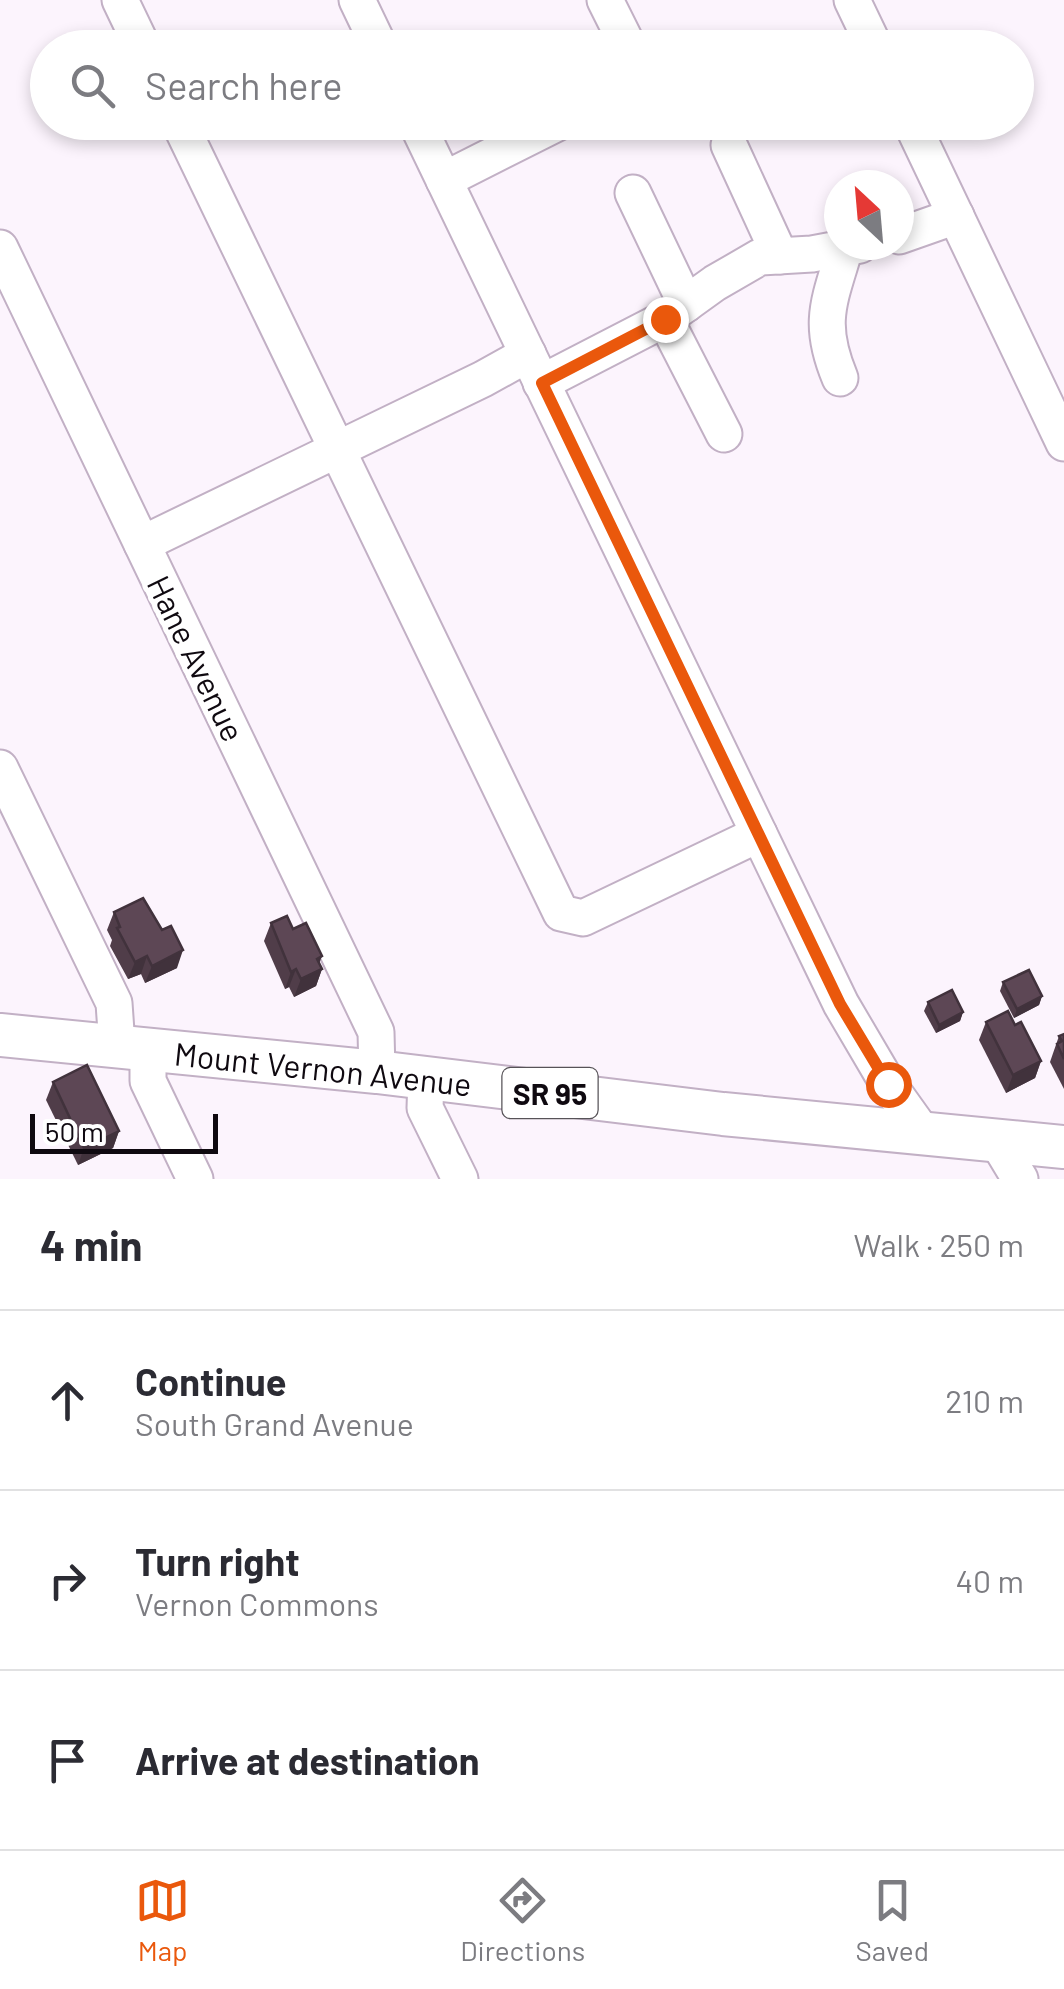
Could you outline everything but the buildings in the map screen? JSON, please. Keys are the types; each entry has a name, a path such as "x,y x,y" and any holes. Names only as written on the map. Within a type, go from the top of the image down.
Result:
{"main road":[{"name":"Mount Vernon Avenue","path":"0,1035 1064,1148"}],"street":[{"path":"120,0 134,30"},
{"path":"357,0 371,30"},
{"path":"606,0 620,30"},
{"path":"852,0 866,30"},
{"path":"188,140 561,913 583,918 759,834"},
{"path":"425,140 840,1004 923,1133"},
{"path":"444,180 523,140"},
{"path":"920,140 1064,443"},
{"path":"729,144 780,256"},
{"path":"633,192 724,434"},
{"path":"914,231 956,216"},
{"name":"Hane Avenue","path":"0,248 10,294 142,544 376,1032 376,1072"},
{"path":"142,544 337,450 676,311 760,258 824,250"},
{"path":"840,378 828,350 825,320 847,260"},
{"path":"0,768 195,1179"},
{"path":"426,1078 424,1108 460,1179"},
{"path":"996,1141 1020,1179"}],"route":[{"path":"665,319 542,383 840,1004 888,1084"}]}
